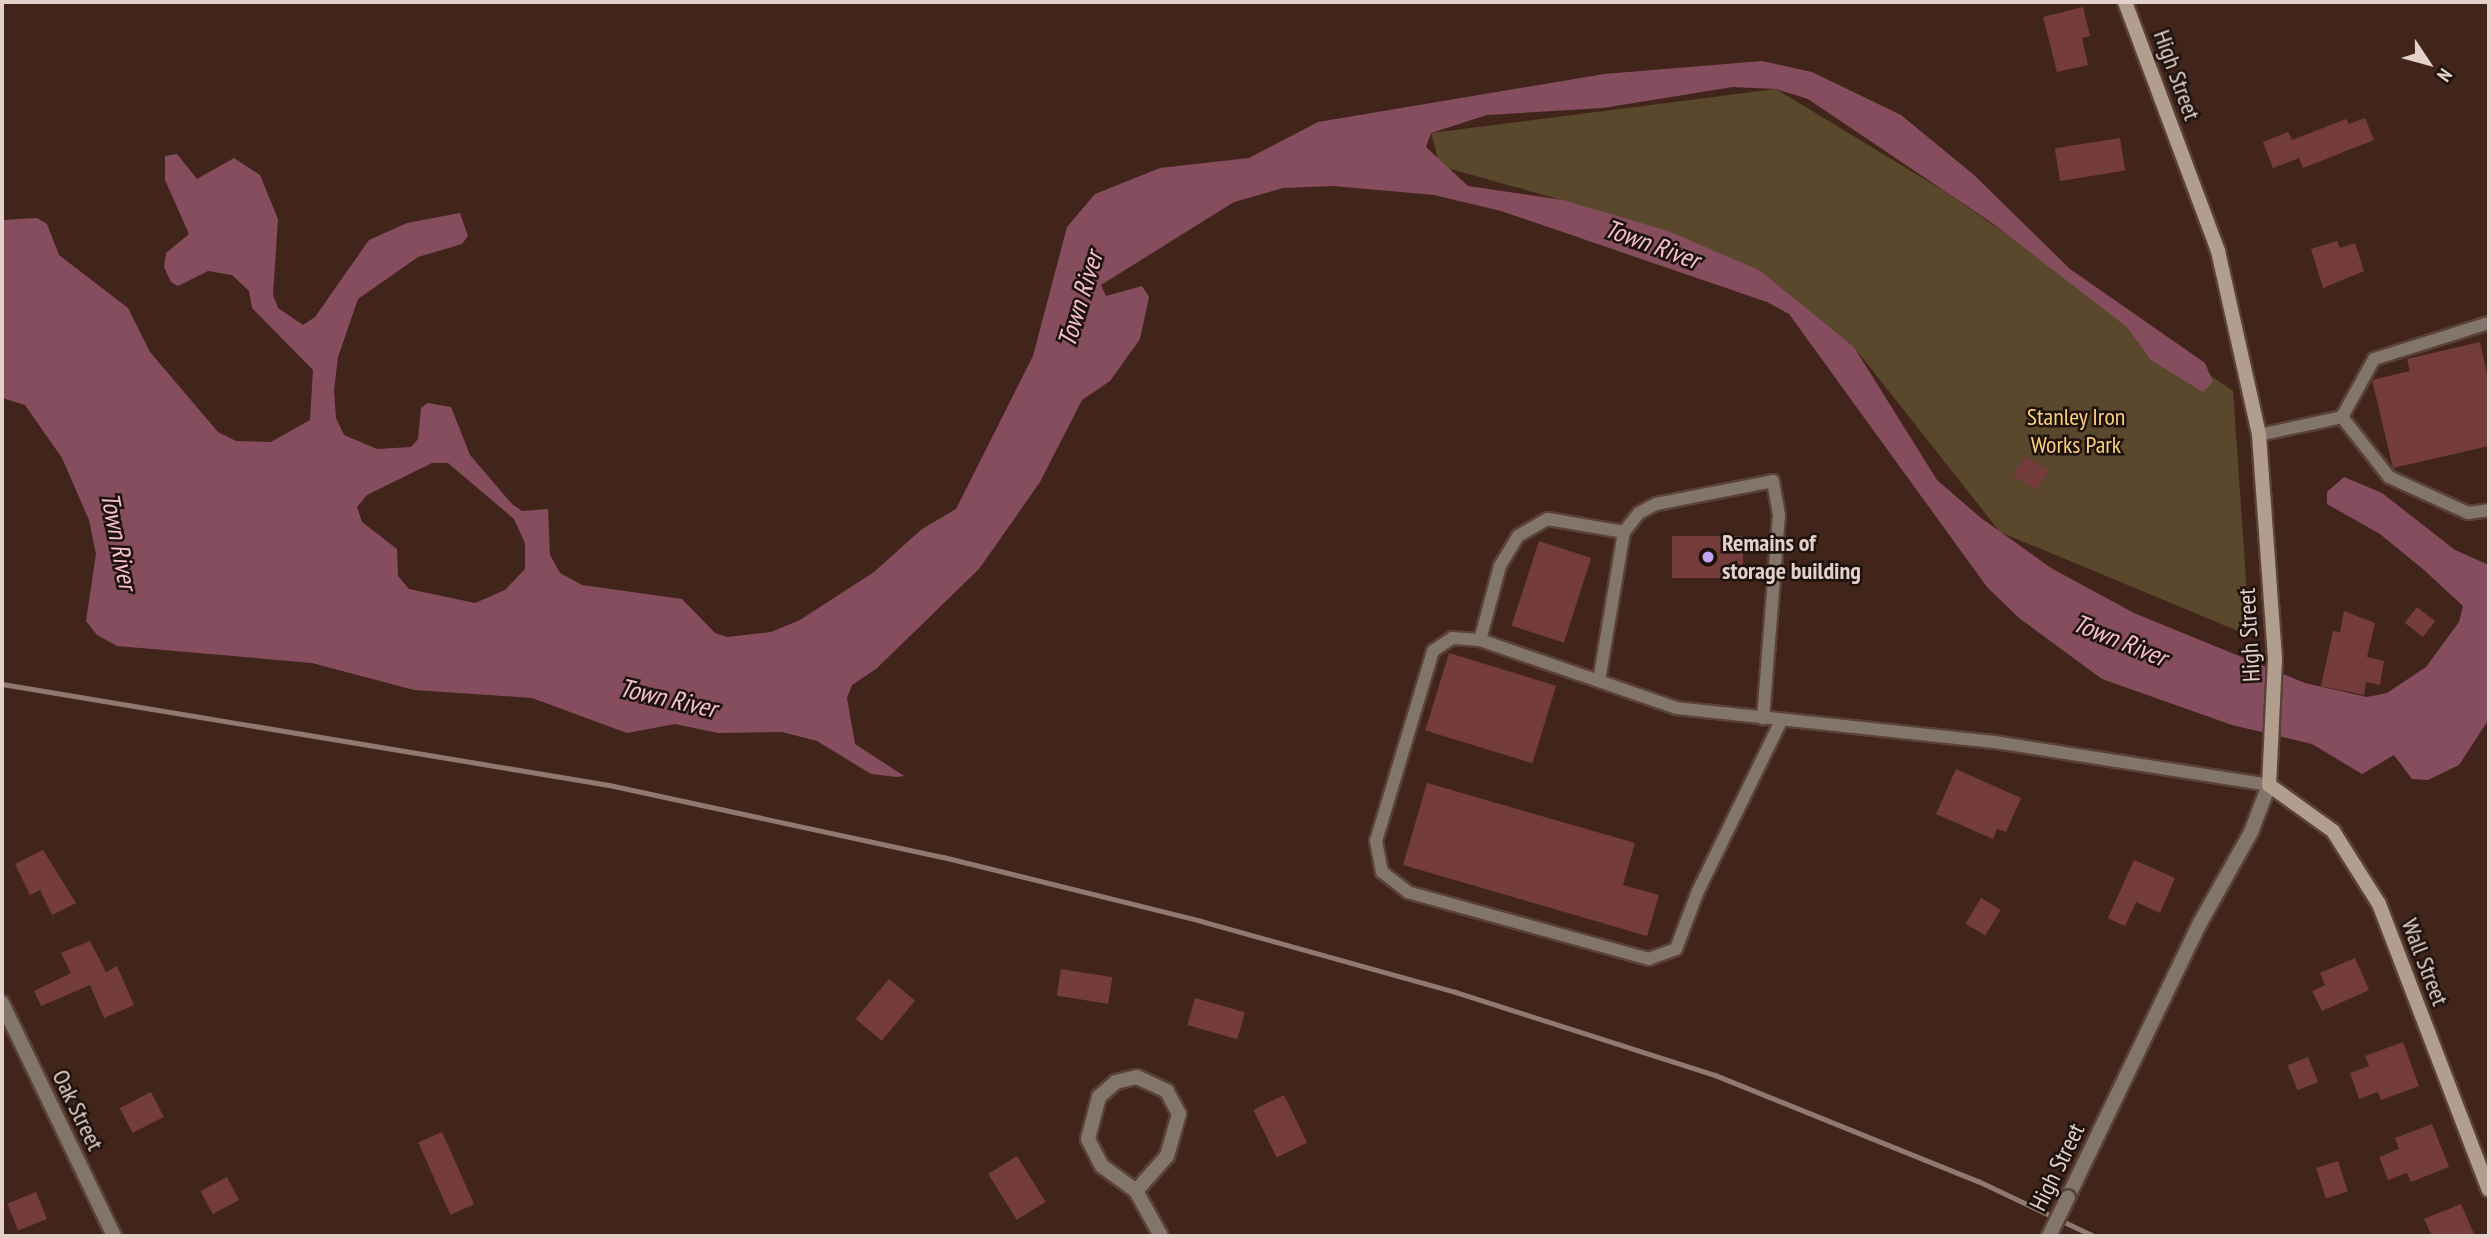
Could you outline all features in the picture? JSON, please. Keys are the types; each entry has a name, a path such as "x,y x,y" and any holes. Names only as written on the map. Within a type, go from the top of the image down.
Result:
{"main road":[{"name":"High Street","path":"2125,2 2218,251 2259,435 2275,659 2274,744 2269,785"},
{"name":"Wall Street","path":"2269,785 2333,831 2379,904 2489,1190"}],"street":[{"name":"High Street","path":"2049,1236 2200,923 2251,832 2269,785"},
{"name":"Oak Street","path":"2,1003 114,1236"},
{"path":"1136,1191 1167,1156 1179,1114 1157,1082 1137,1077 1107,1089 1088,1125 1091,1148 1102,1166 1136,1191 1161,1236"}],"lane":[{"path":"2259,435 2342,417 2374,359 2489,323"},
{"path":"2342,417 2389,477 2468,513 2489,510"},
{"path":"1599,681 1624,532 1639,513 1656,504 1778,485 1763,718"},
{"path":"1480,639 1500,566 1518,536 1548,519 1624,532"},
{"path":"1781,721 1698,891 1676,949 1649,959 1408,892 1382,872 1376,841 1433,651 1452,638 1480,639 1676,708 2008,743 2269,785"}],"green space":[{"name":"Stanley Iron Works Park","path":"1776,89 1944,191 2233,391 2250,636 2000,532 1854,347 1761,271 1583,206 1440,166 1431,133"}],"water":[{"name":"Town River","path":"1762,61 1812,72 1901,115 1974,175 2070,269 2205,363 2213,382 2203,392 2151,360 2127,327 1992,223 1808,99 1776,89 1733,87 1603,108 1487,115 1431,133 1426,147 1468,186 1563,200 1668,231 1761,271 1854,347 1937,480 1981,518 2051,568 2134,613 2305,683 2367,697 2387,693 2426,667 2459,622 2463,606 2424,570 2380,534 2327,504 2327,492 2344,477 2382,493 2455,550 2489,565 2489,719 2459,765 2428,780 2412,779 2394,755 2362,774 2312,744 2232,725 2102,679 2019,618 1987,587 1789,314 1767,302 1501,211 1434,195 1333,186 1283,188 1234,202 1101,285 1106,296 1142,286 1149,297 1140,339 1110,381 1082,400 1040,482 979,569 876,669 852,685 847,698 855,744 904,776 897,777 871,774 817,741 782,732 718,733 675,724 627,733 532,698 414,690 312,663 117,646 97,635 86,621 96,554 89,520 62,458 25,405 2,398 2,220 37,218 47,224 59,255 128,308 150,352 218,432 236,441 271,442 310,420 313,370 252,308 249,291 232,275 208,271 178,286 171,282 164,267 166,253 189,234 165,180 165,156 177,154 197,179 234,158 260,175 278,219 273,295 278,308 303,325 315,317 369,240 407,223 460,213 468,236 462,244 418,257 358,299 338,357 334,390 336,418 344,435 377,449 411,447 418,439 421,408 428,403 451,407 470,455 512,504 522,511 548,509 550,555 560,573 582,585 682,599 715,633 727,637 771,632 800,620 874,572 922,529 956,509 1033,356 1067,227 1095,194 1160,168 1249,158 1318,122 1604,74","holes":["432,463 448,463 514,519 525,543 525,569 505,590 475,603 409,589 398,576 397,549 362,522 357,507 367,495"]}],"building":[{"path":"2083,7 2090,36 2082,38 2088,65 2057,72 2043,17"},
{"path":"2365,118 2374,140 2303,168 2299,158 2273,168 2263,142 2288,132 2292,140 2346,119 2349,124"},
{"path":"2120,138 2125,171 2060,181 2055,148"},
{"path":"2337,241 2340,248 2355,243 2364,271 2323,288 2311,249"},
{"path":"2480,342 2489,382 2489,446 2393,468 2372,380 2410,371 2407,359"},
{"path":"2025,456 2049,471 2037,490 2013,476"},
{"name":"Remains of storage building","path":"1672,536 1743,536 1743,578 1672,578"},
{"path":"1539,541 1591,558 1564,643 1511,626"},
{"path":"2417,607 2435,621 2423,637 2405,623"},
{"path":"2344,611 2375,623 2367,657 2384,661 2380,685 2366,682 2364,695 2321,686 2333,631 2340,632"},
{"path":"1449,653 1556,686 1532,763 1425,730"},
{"path":"1956,769 2021,798 2006,832 1997,829 1993,839 1936,814"},
{"path":"1427,783 1635,843 1623,885 1659,895 1647,936 1403,865"},
{"path":"43,850 76,903 52,915 40,890 30,895 15,864"},
{"path":"2134,860 2175,878 2160,913 2136,902 2125,926 2108,918"},
{"path":"1981,898 2001,910 1985,936 1966,924"},
{"path":"90,941 106,972 117,966 134,1005 104,1018 90,985 41,1006 34,991 71,973 61,953"},
{"path":"2355,958 2369,990 2322,1011 2312,991 2325,985 2320,973"},
{"path":"1061,969 1112,977 1108,1004 1057,996"},
{"path":"889,979 915,1001 882,1041 856,1019"},
{"path":"1195,998 1245,1012 1237,1039 1187,1025"},
{"path":"2403,1042 2419,1086 2381,1100 2378,1092 2359,1099 2350,1073 2369,1066 2365,1056"},
{"path":"2308,1057 2318,1082 2298,1090 2288,1065"},
{"path":"151,1092 164,1117 133,1133 120,1108"},
{"path":"1284,1095 1307,1143 1277,1158 1253,1110"},
{"path":"2432,1124 2449,1167 2411,1182 2407,1173 2388,1180 2379,1157 2399,1149 2395,1138"},
{"path":"442,1132 474,1204 450,1215 418,1143"},
{"path":"1017,1156 1046,1202 1017,1220 988,1174"},
{"path":"2338,1161 2348,1191 2326,1199 2316,1168"},
{"path":"227,1177 239,1200 213,1214 201,1191"},
{"path":"36,1192 47,1219 18,1231 7,1204"},
{"path":"2461,1204 2475,1236 2432,1236 2424,1219"}],"railway":[{"path":"2,684 609,785 943,857 1201,921 1455,992 1715,1075 1978,1181 2094,1236"}],"place":[{"name":"Remains of storage building","path":"1708,557"}]}
